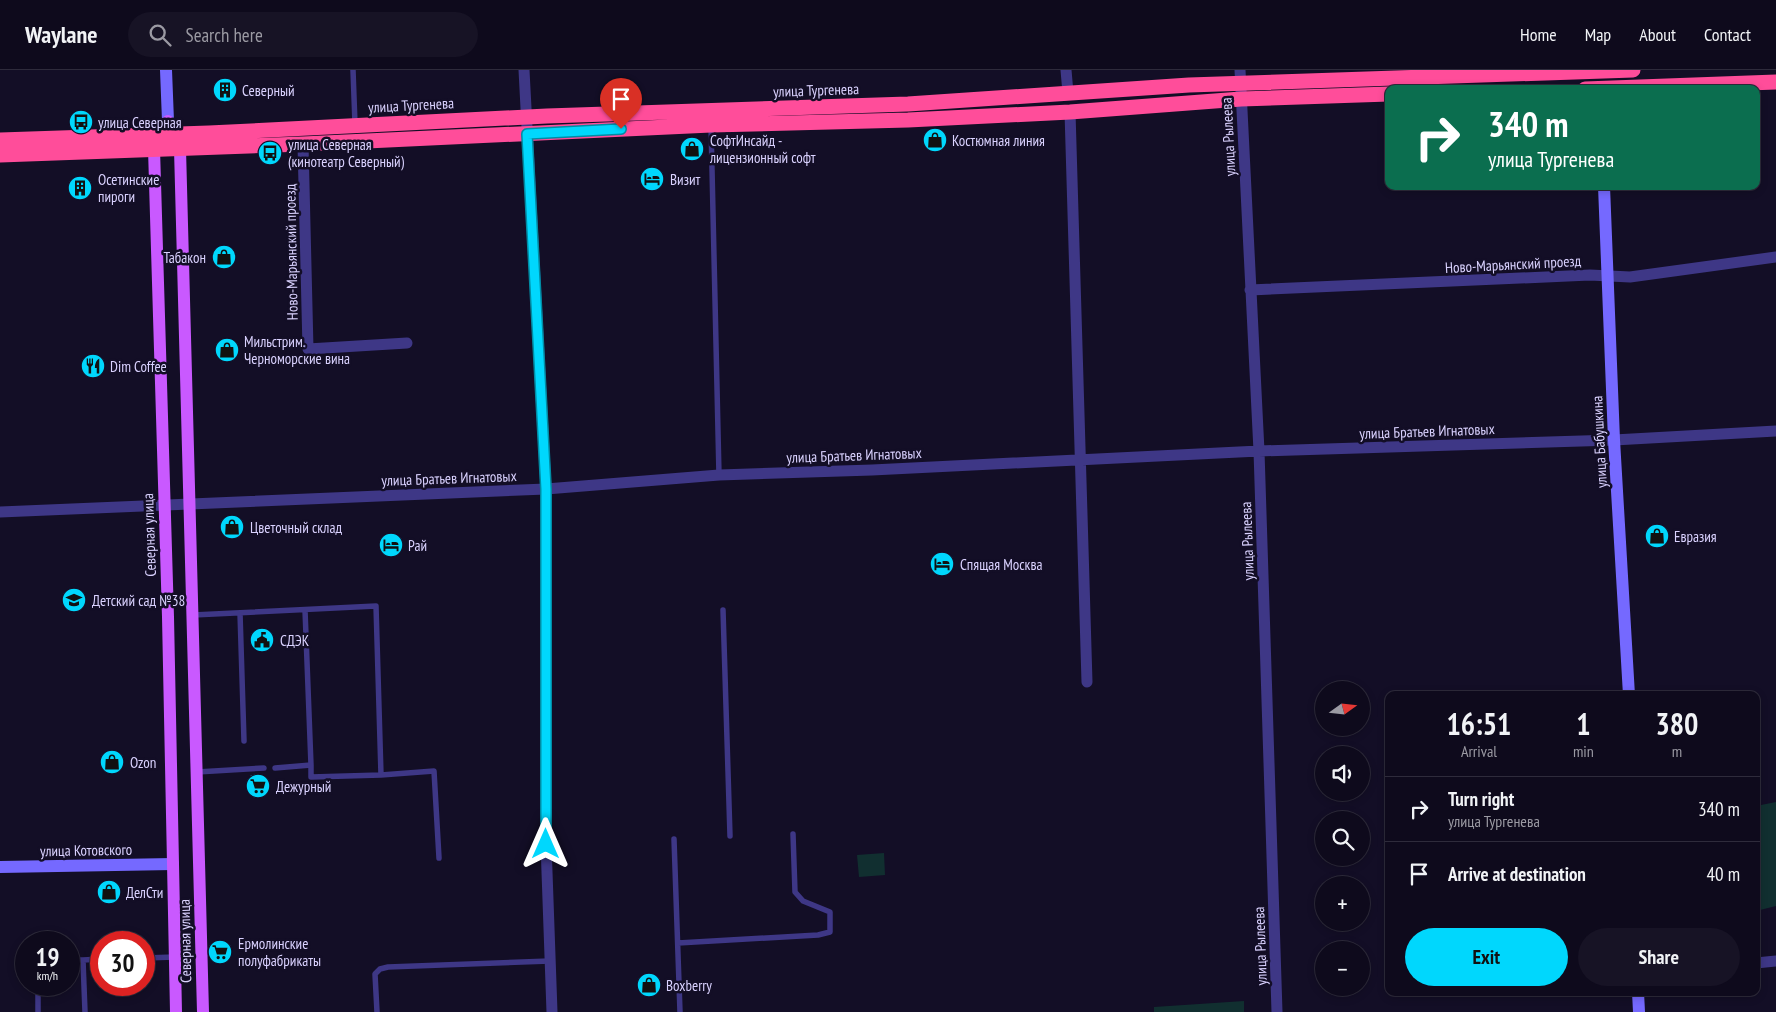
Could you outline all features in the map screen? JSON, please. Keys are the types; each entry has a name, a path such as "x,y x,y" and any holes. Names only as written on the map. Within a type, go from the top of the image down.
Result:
{"highway":[{"name":"улица Тургенева","path":"0,140 168,130 355,126 526,117 908,104 1241,84 1633,70"},
{"path":"1701,85 1776,82"},
{"name":"улица Тургенева","path":"0,155 1070,112 1241,84 1385,94"}],"main road":[{"name":"Северная улица","path":"176,1012 154,149 168,130 180,149 203,1012"}],"street":[{"name":"Северная улица","path":"166,70 168,130"},
{"path":"524,70 546,489 546,844 552,1012"},
{"path":"1066,70 1068,93"},
{"path":"1599,71 1600,85"},
{"name":"улица Рылеева","path":"1241,84 1259,451 1278,1012"},
{"path":"1070,112 1087,682"},
{"name":"Ново-Марьянский проезд","path":"303,144 308,350 407,344"},
{"name":"улица Бабушкина","path":"1604,190 1614,440 1629,691"},
{"name":"Ново-Марьянский проезд","path":"1250,290 1607,276 1630,277 1776,257"},
{"name":"улица Братьев Игнатовых","path":"0,512 546,489 719,475 872,470 1259,451 1614,440 1776,431"},
{"name":"улица Котовского","path":"0,867 173,864"},
{"path":"1760,963 1776,961"},
{"path":"1638,996 1639,1012"}],"lane":[{"path":"353,70 355,126"},
{"path":"712,125 719,475"},
{"path":"193,614 376,606 381,775"},
{"path":"305,610 311,777 434,771 440,858"},
{"path":"723,610 730,836"},
{"path":"240,613 244,741"},
{"path":"275,768 311,766"},
{"path":"197,772 264,768"},
{"path":"678,943 818,935 830,932 830,912 803,901 795,892 793,834"},
{"path":"674,839 680,1012"},
{"path":"155,958 175,957"},
{"path":"85,1012 82,960 90,960"},
{"path":"377,1012 374,974 380,969 388,967 550,961"},
{"path":"38,996 38,1012"}],"green space":[{"path":"1776,802 1776,906 1760,910 1760,805"},
{"path":"884,853 885,875 859,877 857,855"},
{"path":"1244,1001 1244,1012 1154,1012 1154,1007"}],"place":[{"name":"Северный","path":"225,90"},
{"name":"улица Северная","path":"81,122"},
{"name":"Костюмная линия","path":"935,140"},
{"name":"СофтИнсайд - лицензионный софт","path":"692,149"},
{"name":"улица Северная (кинотеатр Северный)","path":"270,153"},
{"name":"Визит","path":"652,179"},
{"name":"Осетинские пироги","path":"80,188"},
{"name":"Табакон","path":"224,257"},
{"name":"Мильстрим. Черноморские вина","path":"227,350"},
{"name":"Dim Coffee","path":"93,366"},
{"name":"Цветочный склад","path":"232,527"},
{"name":"Евразия","path":"1657,536"},
{"name":"Рай","path":"391,545"},
{"name":"Спящая Москва","path":"942,564"},
{"name":"Детский сад №38","path":"74,600"},
{"name":"СДЭК","path":"262,640"},
{"name":"Ozon","path":"112,762"},
{"name":"Дежурный","path":"258,786"},
{"name":"ДелСти","path":"109,892"},
{"name":"Ермолинские полуфабрикаты","path":"220,952"},
{"name":"Boxberry","path":"649,985"}],"route":[{"path":"546,844 546,489 527,134 621,129"}]}
